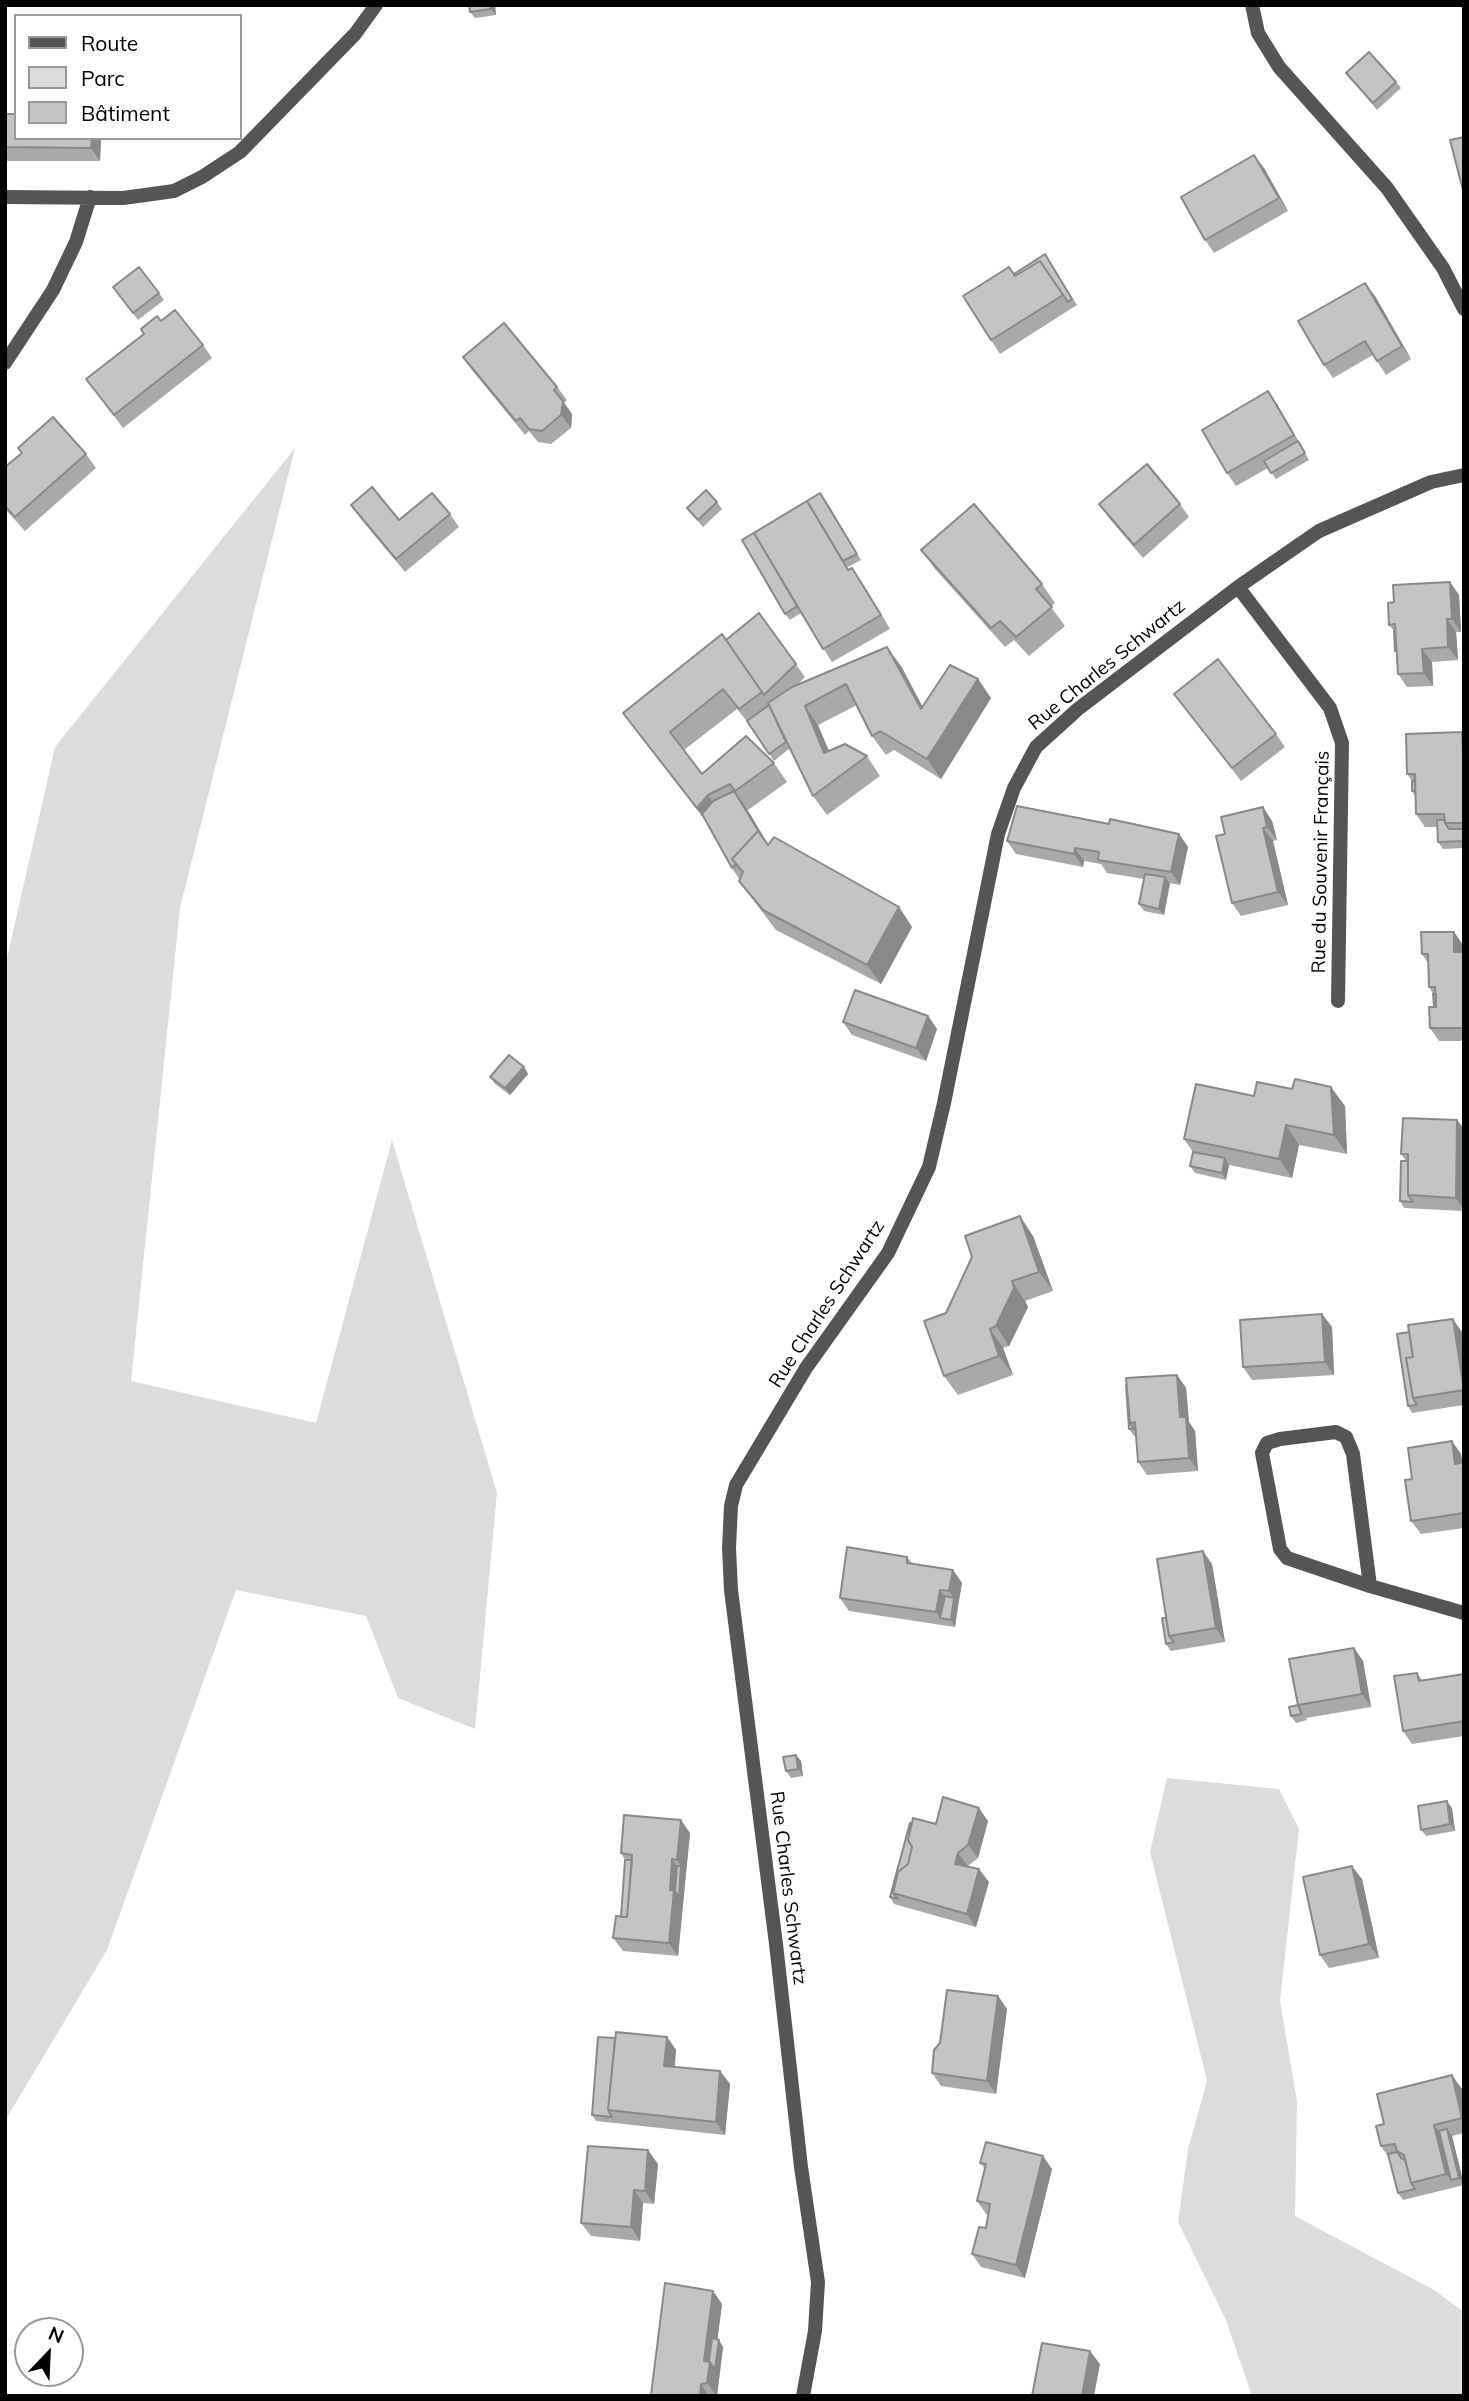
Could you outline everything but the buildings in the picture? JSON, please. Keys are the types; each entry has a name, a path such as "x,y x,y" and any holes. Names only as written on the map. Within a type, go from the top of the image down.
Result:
{"street":[{"path":"5,197 123,198 174,191 202,177 240,152 355,34 376,5"},
{"path":"1252,5 1258,33 1279,67 1387,188 1443,268 1464,309"},
{"path":"5,363 53,290 76,242 90,197"},
{"name":"Rue Charles Schwartz","path":"803,2396 816,2332 818,2282 801,2167 731,1590 731,1506 736,1485 806,1368 888,1253 929,1167 998,834 1014,788 1036,747 1078,709 1238,587 1320,531 1430,482 1464,475"},
{"name":"Rue du Souvenir Français","path":"1238,587 1330,708 1342,743 1338,1002"},
{"path":"1370,1586 1353,1454 1346,1437 1336,1432 1280,1438 1267,1443 1262,1453 1280,1549 1287,1558 1370,1586 1464,1613"}],"green space":[{"path":"295,448 180,908 131,1381 316,1423 392,1140 497,1493 475,1729 398,1698 366,1616 236,1590 107,1950 5,2121 5,967 55,747"},
{"path":"1167,1778 1279,1789 1299,1829 1280,2001 1297,2101 1295,2216 1434,2290 1464,2312 1464,2396 1252,2396 1226,2320 1178,2222 1188,2149 1207,2081 1150,1852"}]}
